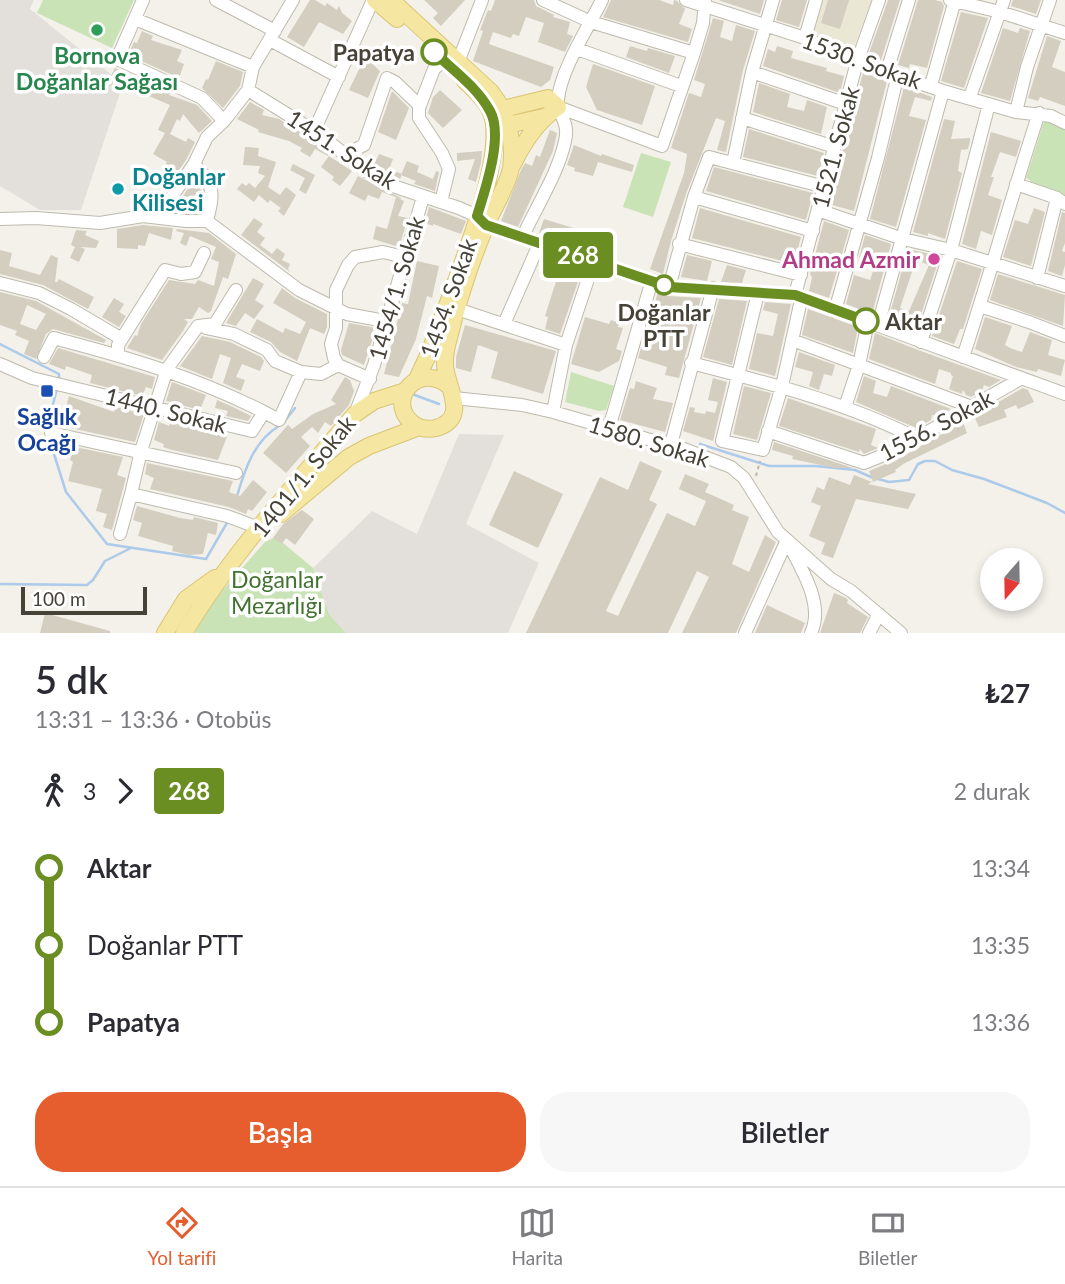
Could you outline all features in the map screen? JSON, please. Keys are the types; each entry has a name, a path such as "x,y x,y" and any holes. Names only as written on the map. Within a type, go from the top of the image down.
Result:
{"main road":[{"path":"374,0 491,92 511,169"},
{"path":"397,2 450,61"},
{"path":"482,220 522,147 544,117 558,107 548,98 499,118"},
{"path":"499,118 544,117"},
{"path":"405,391 403,408 406,416 419,427 427,429 444,424 454,410 444,361 482,220 499,118"},
{"name":"1454. Sokak","path":"417,379 482,220"},
{"path":"355,414 374,401 405,391 417,379 434,377 452,392"},
{"name":"1401/1. Sokak","path":"184,633 259,528 355,414"},
{"path":"259,528 272,522 349,457 369,446 419,427"},
{"name":"1401/1. Sokak","path":"164,633 186,599 229,568"}],"street":[{"path":"143,0 117,59 202,98 225,121"},
{"path":"216,0 339,77"},
{"path":"164,217 173,195 194,164 207,137 225,121 248,90 253,67 293,0"},
{"path":"314,131 374,0"},
{"path":"441,202 449,169 419,118 420,106 435,69 450,61 482,0"},
{"path":"543,0 591,22 694,52"},
{"path":"523,236 556,168 565,141 567,123 558,107 558,96 577,50 603,0"},
{"name":"1530. Sokak","path":"686,0 704,2 805,38 857,62 937,88 1016,112 1039,113 1065,123"},
{"path":"733,163 752,72 773,0"},
{"path":"805,38 816,0"},
{"name":"1521. Sokak","path":"768,431 782,386 801,304 801,300 795,295 857,62 880,0"},
{"path":"835,310 860,223 909,0"},
{"path":"845,407 903,239 937,88 953,0 1002,6 1041,25 1065,33"},
{"path":"1016,112 1050,0"},
{"path":"558,107 662,146 703,23 704,2"},
{"path":"970,97 1002,6"},
{"path":"135,19 253,67"},
{"path":"577,50 681,86"},
{"path":"752,72 846,104"},
{"path":"352,160 358,148 364,145 387,78 395,82 420,106"},
{"name":"1451. Sokak","path":"248,90 396,187 441,202 523,236 669,287 795,295 1065,394"},
{"path":"921,342 951,250 989,104"},
{"path":"963,357 1039,113"},
{"path":"742,118 835,147"},
{"path":"669,287 679,244 709,157 825,187"},
{"path":"194,164 209,180 213,190 207,221"},
{"path":"1016,184 1061,201 1037,278"},
{"name":"1454/1. Sokak","path":"370,379 423,197"},
{"path":"694,197 813,231"},
{"path":"818,210 903,239 951,250 1065,286"},
{"path":"0,219 36,218 100,223 143,216 207,221 299,290 353,315 385,321"},
{"path":"504,324 540,242"},
{"path":"679,244 801,275"},
{"path":"370,379 338,365 334,358 331,344 336,328 336,290 355,257 383,252 404,257"},
{"path":"118,356 121,338 165,270 181,274 195,272 204,253"},
{"path":"553,412 566,345 594,261"},
{"path":"609,428 652,280"},
{"path":"0,283 39,293 121,338"},
{"path":"671,444 713,288"},
{"path":"120,534 141,451 167,369 198,326 215,324 236,290"},
{"path":"758,293 722,441 763,450 768,431"},
{"path":"980,306 1065,337"},
{"path":"457,309 566,345"},
{"path":"198,326 234,334 267,350 275,361 301,372 321,374 338,365"},
{"path":"44,357 54,338 167,369 264,412"},
{"path":"792,340 972,407"},
{"path":"691,363 782,386 882,420 916,438"},
{"name":"1440. Sokak","path":"0,365 32,378 252,431 264,412 279,420 301,372"},
{"name":"1556. Sokak","path":"768,431 864,463 896,450 1022,378"},
{"name":"1401/1. Sokak","path":"355,414 370,379"},
{"name":"1580. Sokak","path":"452,392 553,412 671,444 732,467 744,478 778,532 831,579 901,633"},
{"path":"51,433 236,472"},
{"path":"131,495 227,516 259,528"},
{"path":"745,633 787,540"},
{"path":"787,540 814,600 817,618 811,633"},
{"path":"869,633 879,614"}],"path":[{"path":"758,468 761,456"}],"shaded area":[{"path":"0,0 34,0 30,9 123,84 81,210 40,210 0,186"},
{"path":"823,0 872,0 853,49 813,35"},
{"path":"459,434 504,435 466,524 539,563 508,633 346,633 329,614 313,568 372,511 417,534"}],"green space":[{"name":"Bornova Doğanlar Sağası","path":"43,0 134,0 112,48 37,13"},
{"path":"1045,118 1065,128 1065,206 1031,186 1030,180 1026,178"},
{"path":"641,153 671,162 653,217 623,207"},
{"path":"571,372 614,386 606,410 599,411 565,402"},
{"name":"Doğanlar Mezarlığı","path":"276,537 313,568 329,614 346,633 195,633 206,609 265,542"}],"building":[{"path":"310,0 325,6 327,3 337,10 339,6 342,13 352,21 343,34 319,22 304,47 287,37"},
{"path":"424,0 465,0 441,26 433,18 438,13"},
{"path":"495,0 534,0 536,6 554,15 553,17 570,22 567,34 573,36 565,52 538,42 544,23 526,17 519,36 513,34 511,38 493,32 489,44 554,67 550,80 541,87 473,61 483,31 480,30"},
{"path":"611,0 659,0 673,5 674,0 677,1 685,9 679,24 692,29 688,42 603,17"},
{"path":"718,0 764,0 760,14"},
{"path":"782,0 807,0 799,27 776,20"},
{"path":"828,0 849,0 840,29 821,23"},
{"path":"888,0 900,0 881,60 868,56"},
{"path":"918,0 935,0 942,2 944,6 927,68 910,64 909,68 898,65"},
{"path":"1013,0 1041,0 1036,14 1011,6"},
{"path":"961,12 988,18 964,88 941,81"},
{"path":"713,18 724,21 720,37 732,41 736,25 755,31 743,70 726,152 717,150 725,121 716,118 686,194 663,274 650,269 684,173 687,154 671,148 689,93 701,97 705,84 694,80"},
{"path":"1003,28 1018,33 1020,28 1030,31 1010,101 981,93"},
{"path":"142,31 153,36 151,40 182,50 177,61 184,64 179,78 128,55"},
{"path":"1047,36 1061,41 1052,67 1065,72 1065,106 1040,97 1038,101 1028,98"},
{"path":"630,46 675,56 669,73 626,57"},
{"path":"777,46 793,51 791,58 827,68 826,71 844,76 840,93 763,66 768,49 775,52"},
{"path":"365,57 380,71 368,98 349,90"},
{"path":"216,61 243,72 240,86 223,108 202,88"},
{"path":"593,64 655,86 642,125 597,110 586,87"},
{"path":"115,68 170,93 169,95 197,105 212,121 199,133 183,114 180,121 177,119 170,134 186,142 188,138 195,142 169,186 156,179 167,162 153,154 165,133 158,130 170,105 109,79"},
{"path":"863,73 887,81 854,211 828,204"},
{"path":"759,83 790,94 787,107 804,111 807,100 827,107 821,134 753,112"},
{"path":"904,87 932,97 931,101 915,97 909,116 926,120 896,227 870,219"},
{"path":"440,90 462,110 443,128 428,113 433,97"},
{"path":"392,91 409,108 396,140 378,132"},
{"path":"250,102 264,110 262,115 279,119 311,139 329,153 328,156 315,149 310,157 300,151 302,148 289,141 258,132 259,130 237,119"},
{"path":"944,119 955,121 951,139 970,138 968,149 961,150 958,171 962,173 945,239 928,233 928,236 913,232"},
{"path":"749,129 824,153 818,176 743,157"},
{"path":"550,130 557,133 553,151 518,227 501,221 521,170 525,163 532,166 536,155 540,157"},
{"path":"991,132 1021,141 1016,157 1000,152 988,195 1002,200 992,235 981,231 976,249 962,244"},
{"path":"574,145 634,165 632,172 598,162 593,176 574,171 575,168 567,165"},
{"path":"245,147 259,148 258,156 276,162 268,187 280,195 286,187 296,195 284,216 278,211 281,208 270,200 268,203 259,195 254,202 237,189 242,183 246,186 249,183 255,188 265,176 258,173 260,166 243,165"},
{"path":"482,151 476,182 468,179 475,159 457,161 457,153"},
{"path":"379,154 393,159 389,169 402,174 400,179 367,160 369,155 377,159"},
{"path":"329,156 352,171 340,186 332,180 334,177 321,167"},
{"path":"407,161 419,166 417,172 433,179 436,171 439,172 435,191 414,184 416,181 401,175"},
{"path":"293,164 315,175 306,194 299,190 305,178 290,170"},
{"path":"714,167 813,193 806,220 706,191"},
{"path":"358,176 401,199 382,192 379,199 368,195 365,201 349,193"},
{"path":"195,178 202,192 200,212 176,211 181,199"},
{"path":"396,197 404,201 398,216 408,218 399,247 373,239 376,226 387,229"},
{"path":"429,207 466,221 461,234 425,223"},
{"path":"700,208 801,237 794,264 692,238"},
{"path":"1034,208 1045,212 1031,266 1003,257 1015,220 1028,224"},
{"path":"1062,212 1065,213 1065,243 1062,251 1065,252 1065,265 1062,276 1048,271"},
{"path":"254,218 263,224 257,232 265,238 260,245 272,254 277,248 285,254 282,260 290,264 290,272 241,235"},
{"path":"544,219 603,237 598,253 539,233"},
{"path":"824,221 849,230 829,298 809,291 812,277 810,274"},
{"path":"143,225 173,228 171,240 149,233 145,246 138,245 138,249 117,248 117,229"},
{"path":"76,230 87,231 85,235 99,241 96,248 80,247 85,249 79,262 70,258 75,247 71,245"},
{"path":"176,231 209,233 236,254 228,279 223,277 211,311 208,313 199,307 192,319 184,319 188,322 162,360 127,348 135,335 137,336 141,324 169,280 195,284 198,280 214,286 219,262 211,259 216,247 190,236 186,246 180,243 184,233"},
{"path":"865,235 891,244 872,314 846,304 854,275 870,280 874,268 858,262"},
{"path":"908,249 940,256 916,330 888,320","holes":["916,260 929,265 909,311 900,308"]},
{"path":"0,250 12,253 9,266 40,275 51,255 58,258 55,282 59,279 94,297 88,309 43,285 0,274"},
{"path":"544,254 583,267 560,334 545,329 548,317 545,316 559,272 540,265"},
{"path":"687,255 712,261 707,281 681,277"},
{"path":"417,261 439,266 432,298 427,296 416,339 399,377 384,374 402,303 408,304"},
{"path":"957,261 982,269 963,329 960,329 954,344 932,336"},
{"path":"727,265 746,270 742,283 721,282"},
{"path":"998,274 1065,295 1063,326 990,300"},
{"path":"253,278 264,284 255,300 264,306 254,319 245,313 236,326 226,323"},
{"path":"282,288 295,298 327,314 324,334 310,328 297,361 280,352 271,342 250,332 257,319 283,333 285,328 300,334 306,322 273,303"},
{"path":"0,292 36,301 106,340 104,343 53,329 46,334 36,359 24,354 29,341 15,335 17,331 0,325","holes":["27,305 46,314 36,330 20,324"]},
{"path":"658,292 668,296 701,298 679,378 665,375 667,367 638,358"},
{"path":"114,298 124,304 119,312 126,316 119,327 102,317"},
{"path":"719,299 747,301 732,365 703,357"},
{"path":"765,302 791,304 775,376 749,369 757,333 773,336 778,314 763,310"},
{"path":"808,309 858,327 853,353 802,335"},
{"path":"585,317 609,324 611,320 623,328 616,349 622,351 619,361 599,372 571,364"},
{"path":"985,317 1012,326 1005,345 1010,348 1022,352 1030,332 1052,340 1048,355 1065,360 1061,376 1038,369 1037,372 1016,367 975,349"},
{"path":"349,323 376,328 364,365 342,355"},
{"path":"465,325 556,351 543,394 491,378 498,352 478,345 471,372 456,368 456,357"},
{"path":"875,333 1001,380 989,387 984,385 982,391 971,397 963,390 962,394 949,389 953,376 951,373 939,369 935,384 869,359"},
{"path":"202,336 230,342 261,357 264,361 260,371 242,364 236,377 245,380 241,391 223,383 231,358 220,354 212,379 180,366"},
{"path":"58,348 155,377 152,389 146,387 142,396 90,383 92,375 66,366 65,370 49,364"},
{"path":"799,352 835,365 832,376 824,374 819,390 809,386 813,372 795,367"},
{"path":"864,376 876,381 873,393 887,397 891,386 951,409 937,416 932,415 931,420 916,428 856,402"},
{"path":"345,377 350,380 354,391 349,405 331,426 325,422 318,433 312,427 301,437 310,446 286,473 263,453 288,425 292,429 313,414 336,404 331,400"},
{"path":"713,378 727,382 713,441 683,431 690,407 695,408 694,412 715,413 718,402 708,400"},
{"path":"636,381 657,388 653,399 673,403 665,432 620,420 630,388 634,389"},
{"path":"172,382 206,395 200,410 166,401"},
{"path":"744,386 771,393 757,440 733,434"},
{"path":"1023,388 1028,390 1034,402 1018,409 1016,405 1004,410 1007,417 979,427 974,416"},
{"path":"69,396 114,412 115,407 144,414 135,442 61,426"},
{"path":"788,398 876,429 871,445 878,448 864,454 860,449 859,452 779,426"},
{"path":"217,400 251,416 248,421 226,416 228,411 215,408"},
{"path":"171,420 228,434 218,460 172,450 154,440 159,422 169,426"},
{"path":"963,422 967,433 873,482 869,471 900,458"},
{"path":"774,442 853,468 835,468 792,459 793,456 772,450"},
{"path":"56,443 123,457 117,475 126,478 112,530 103,527 107,514 96,511 102,489 68,481 73,462 70,460 72,453 55,447"},
{"path":"640,461 662,471 649,500 657,504 606,611 618,616 667,513 695,526 706,501 679,489 685,474 709,484 705,492 734,505 732,510 749,517 732,564 749,572 765,535 776,542 736,633 682,633 709,577 697,571 668,633 526,633 600,477 628,490"},
{"path":"147,463 233,481 229,492 240,496 253,480 267,492 252,511 248,509 246,514 229,507 150,489 154,478 145,474"},
{"path":"514,471 563,494 538,548 489,525"},
{"path":"854,475 872,482 868,484 916,494 908,509 856,499 833,558 821,554 825,543 809,536 821,506 811,502 817,487 824,490 829,477 850,485"},
{"path":"137,506 180,518 193,520 194,517 218,523 216,535 208,533 203,554 189,555 172,551 173,546 138,536 142,523 133,520"},
{"path":"302,510 314,519 295,545 286,538 282,544 273,538 283,524"},
{"path":"834,593 846,598 847,603 868,617 860,633 820,633"},
{"path":"767,605 805,623 801,633 755,633"},
{"path":"45,613 110,631 110,633 40,633"}],"waterway":[{"path":"0,344 59,374 59,380"},
{"path":"47,429 57,388"},
{"path":"412,394 439,404"},
{"path":"284,422 295,408"},
{"path":"237,496 247,466 257,448 263,439 279,426"},
{"path":"48,435 66,492 107,544 206,559 228,521"},
{"path":"700,444 769,466 816,466 855,470 889,482 909,480 918,464 935,461 952,470 1047,503 1065,513"},
{"path":"0,584 87,585 105,561 131,548"}],"bus line":[{"name":"268","path":"434,52 471,86 491,112 494,127 491,173 477,216 486,225 669,287 795,295 866,321"}],"place":[{"name":"Bornova Doğanlar Sağası","path":"97,30"},
{"name":"Papatya","path":"434,52"},
{"name":"Doğanlar Kilisesi","path":"118,189"},
{"name":"Ahmad Azmir","path":"934,259"},
{"name":"Doğanlar PTT","path":"664,285"},
{"name":"Aktar","path":"866,321"},
{"name":"Sağlık Ocağı","path":"47,391"}]}
